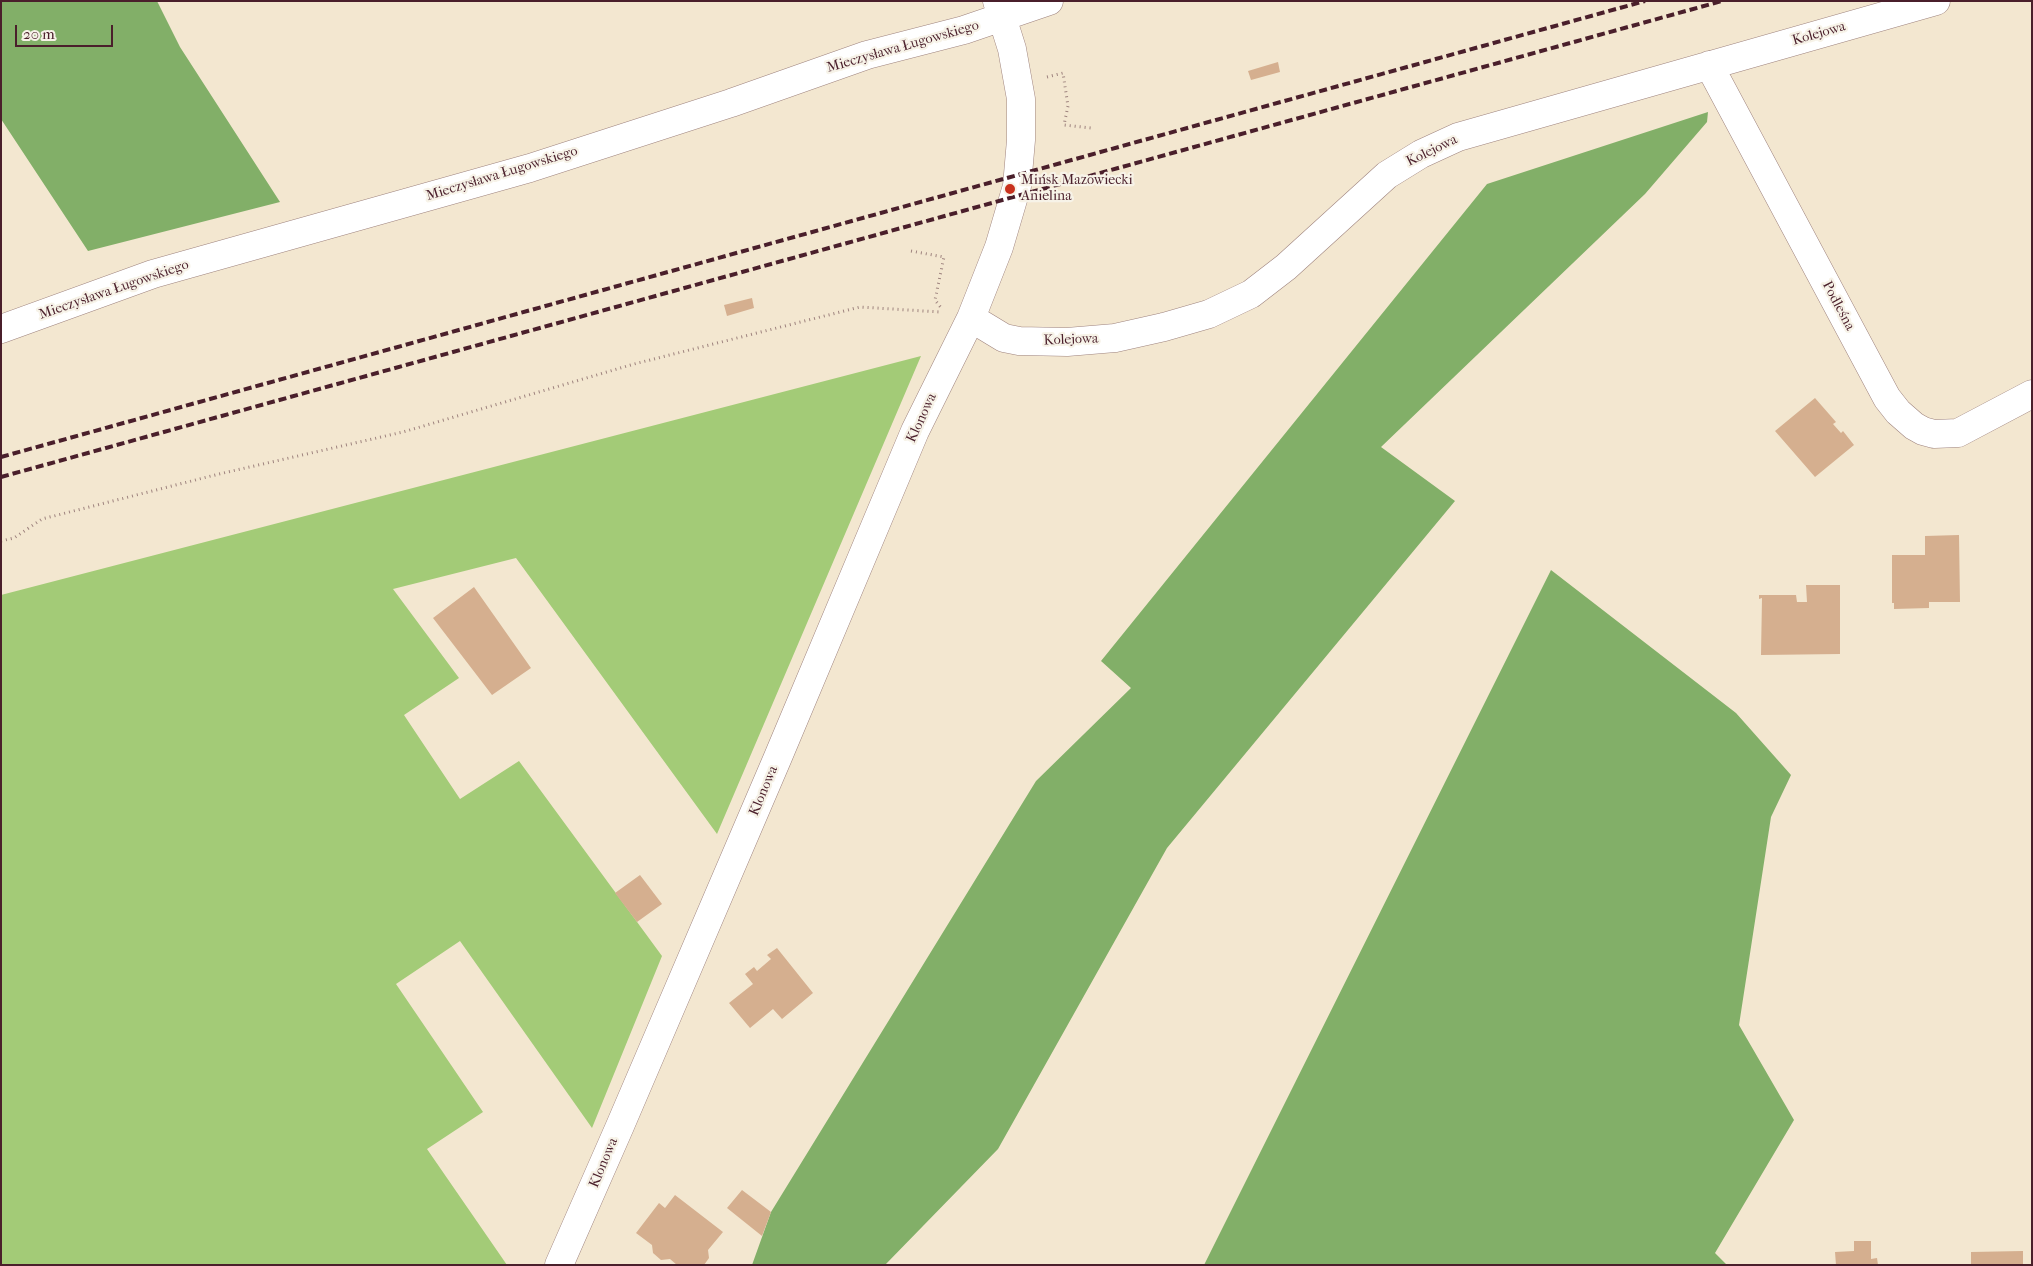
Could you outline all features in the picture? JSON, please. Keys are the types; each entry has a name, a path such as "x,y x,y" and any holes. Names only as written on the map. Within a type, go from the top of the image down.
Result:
{"street":[{"name":"Mieczysława Ługowskiego","path":"1,329 153,274 530,168 867,55 964,30 1000,10 1049,1"},
{"name":"Kolejowa","path":"971,318 1004,338 1019,341 1066,342 1115,338 1209,314 1251,294 1279,273 1387,175 1421,154 1458,137 1936,1"},
{"name":"Klonowa","path":"559,1265 763,793 915,431 971,318 999,247 1017,186 1020,140 1020,99 1015,62 1000,10"},
{"name":"Podleśna","path":"1709,65 1887,398 1914,426 1923,431 1944,435 1958,433 2032,394"}],"path":[{"path":"1044,77 1063,73 1068,106 1064,125 1091,128"},
{"path":"1,541 14,538 42,519 219,474 403,432 634,364 860,307 946,313 935,300 944,257 911,251"}],"green space":[{"path":"1,1 157,1 180,47 280,202 88,251 1,119"},
{"path":"1708,112 1707,122 1645,194 1381,447 1455,501 1167,848 998,1149 885,1265 752,1265 771,1212 1036,781 1131,688 1101,661 1487,184"},
{"path":"921,356 717,834 516,558 393,589 459,678 404,715 460,799 519,761 662,956 592,1128 460,941 396,984 483,1112 427,1149 507,1265 1,1265 1,595"},
{"path":"1551,570 1736,713 1791,775 1771,817 1739,1025 1794,1120 1715,1253 1727,1265 1204,1265"}],"building":[{"path":"1278,62 1280,72 1251,80 1248,71"},
{"path":"752,298 754,308 727,316 724,305"},
{"path":"1815,398 1836,422 1833,424 1841,433 1843,431 1854,445 1815,477 1775,431"},
{"path":"1959,535 1960,602 1929,602 1929,608 1894,609 1894,603 1892,603 1892,555 1925,555 1925,536"},
{"path":"1806,585 1840,585 1840,654 1761,655 1762,598 1759,599 1759,595 1796,595 1797,602 1807,602"},
{"path":"474,587 531,668 492,695 433,618"},
{"path":"640,875 662,904 637,922 615,893"},
{"path":"777,948 813,993 782,1019 773,1009 750,1028 729,1003 753,984 745,974 754,967 757,971 771,959 767,955"},
{"path":"742,1190 771,1212 762,1236 727,1208"},
{"path":"675,1195 723,1232 708,1250 709,1258 704,1265 677,1265 670,1259 661,1260 653,1253 652,1245 636,1233 659,1203 665,1208"},
{"path":"1854,1241 1871,1241 1871,1259 1877,1258 1878,1265 1836,1265 1835,1252 1854,1251"},
{"path":"2023,1251 2023,1265 1971,1265 1971,1252"}],"railway":[{"path":"1,457 1645,1"},
{"path":"1,477 1722,1"}],"place":[{"name":"Mińsk Mazowiecki Anielina","path":"1010,189"}]}
